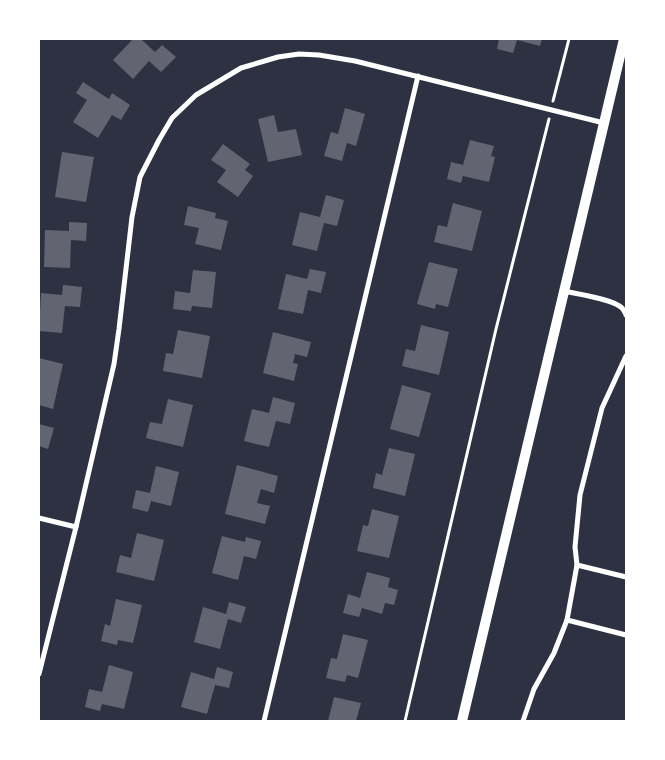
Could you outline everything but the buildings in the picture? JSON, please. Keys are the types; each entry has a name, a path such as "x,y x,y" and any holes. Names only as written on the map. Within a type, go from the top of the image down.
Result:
{"main road":[{"path":"462,721 624,39"}],"street":[{"path":"39,674 114,364 136,191 140,176 172,118 196,95 241,68 278,57 299,54 355,61 604,123"},
{"path":"264,721 418,76"},
{"path":"564,291 614,303 625,308 626,315"},
{"path":"523,721 534,689 554,653 567,620 578,565 575,547 580,495 602,408 626,356"},
{"path":"39,518 76,527"},
{"path":"578,565 626,577"},
{"path":"567,620 626,635"}],"path":[{"path":"405,721 496,329 569,39"}]}
